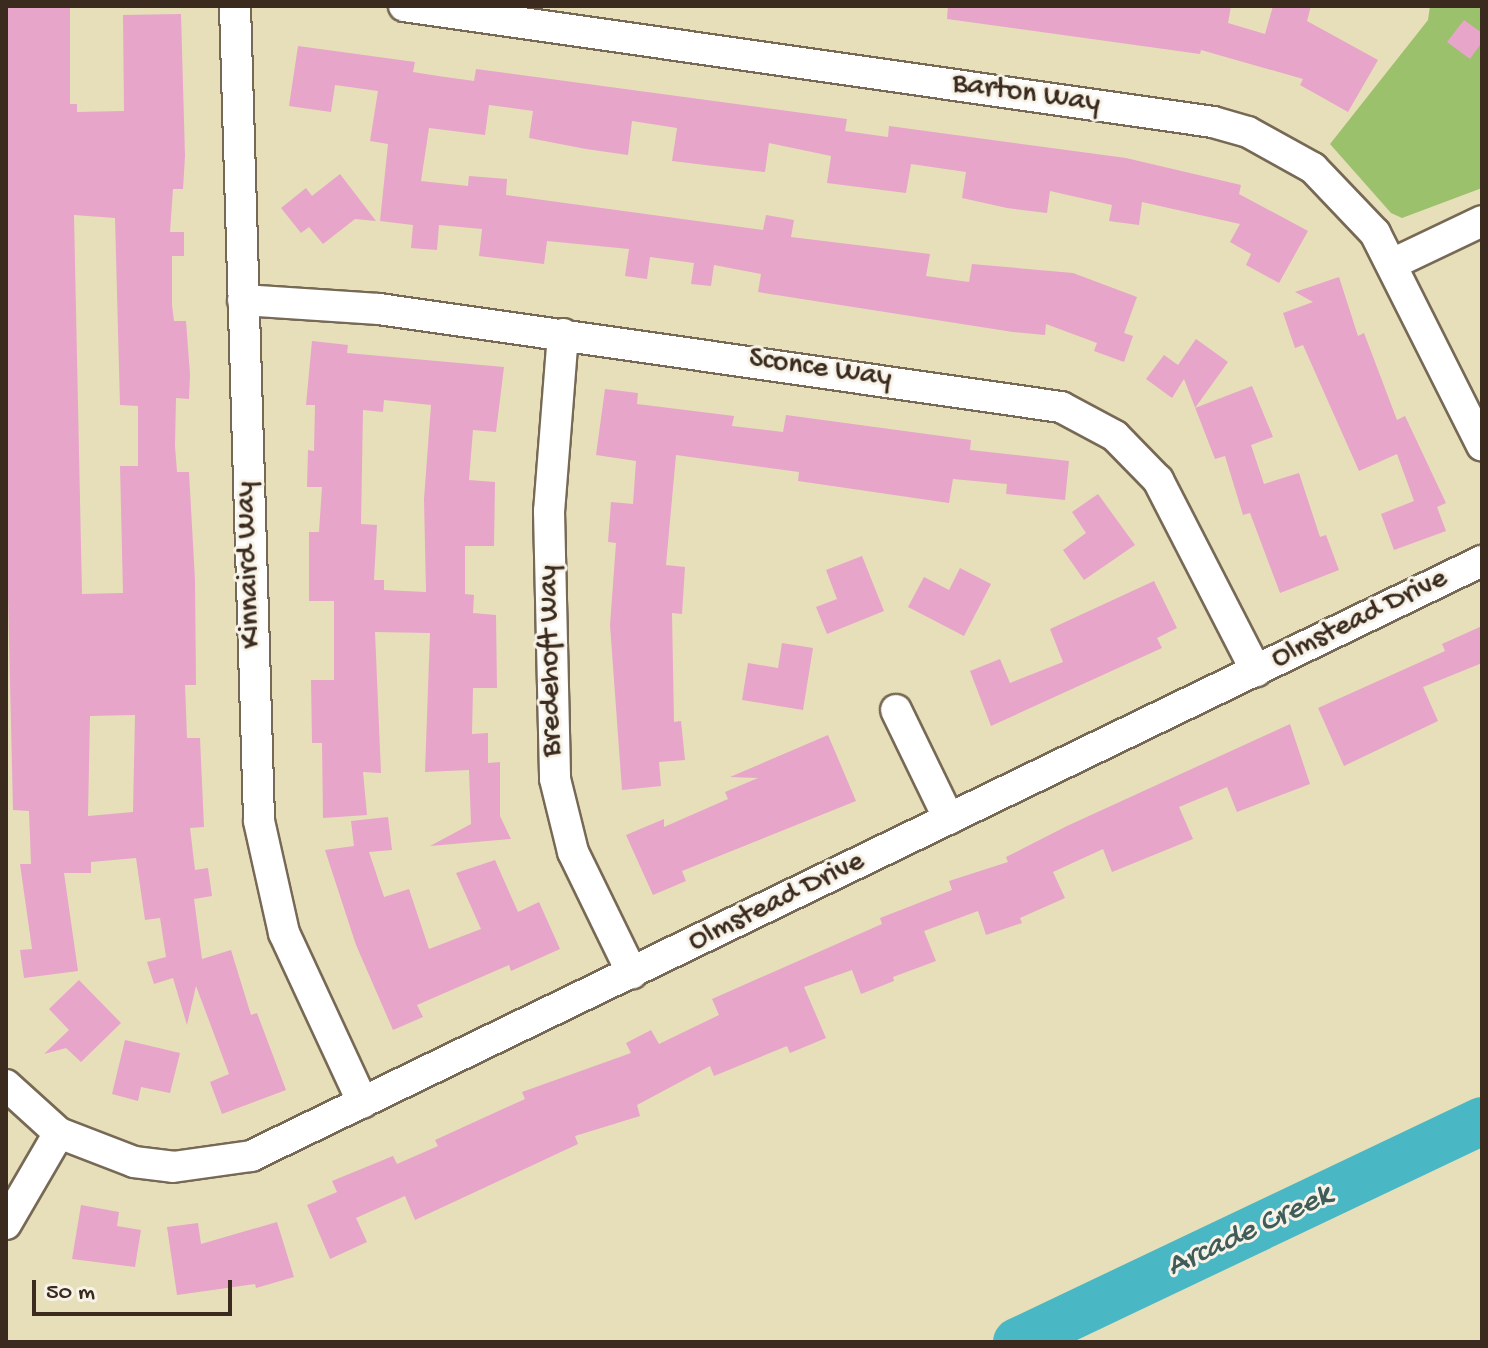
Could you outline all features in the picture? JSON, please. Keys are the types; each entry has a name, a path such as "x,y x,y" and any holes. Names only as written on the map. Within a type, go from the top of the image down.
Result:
{"street":[{"name":"Kinnaird Way","path":"235,6 259,821 284,933 363,1103"},
{"name":"Barton Way","path":"404,6 1213,122 1282,148 1340,191 1392,264 1482,446"},
{"path":"1392,264 1482,221"},
{"name":"Sconce Way","path":"243,300 379,309 563,334 1023,398 1080,414 1131,449 1158,480 1256,671"},
{"name":"Bredehoft Way","path":"563,334 549,511 555,779 573,852 632,973"},
{"name":"Olmstead Drive","path":"59,1133 134,1162 213,1165 269,1148 1482,561"},
{"path":"896,710 949,819"},
{"path":"6,1085 59,1133 6,1224"}],"green space":[{"path":"1430,6 1482,6 1482,188 1402,218 1391,213 1330,144 1428,20"}],"building":[{"path":"6,6 70,6 70,104 77,104 77,112 124,111 123,15 181,14 185,156 183,189 173,189 170,232 184,232 184,256 172,256 172,305 174,321 186,321 190,374 189,399 176,398 175,446 177,472 189,472 195,580 196,685 185,685 187,738 200,738 204,827 190,828 195,870 208,868 212,896 194,899 202,959 231,950 251,1015 257,1013 286,1090 222,1114 210,1082 229,1074 196,986 187,1025 173,978 154,984 147,962 166,957 160,918 145,920 136,858 91,862 91,873 64,873 78,971 24,978 20,950 32,949 20,864 31,864 29,811 13,810 6,509","holes":["74,215 115,218 120,405 138,406 138,466 120,466 123,593 82,594","135,715 133,812 88,816 90,716"]},
{"path":"948,6 1231,6 1228,23 1265,34 1273,6 1311,6 1307,21 1378,60 1348,112 1300,85 1303,79 1201,50 1200,54 947,19"},
{"path":"1464,20 1482,33 1482,42 1470,59 1447,42"},
{"path":"298,46 415,62 413,72 474,81 476,69 847,119 845,131 888,137 889,126 1126,158 1241,185 1239,194 1308,231 1279,283 1246,265 1251,254 1230,242 1240,224 1142,202 1139,225 1109,221 1112,205 1050,191 1047,213 1007,208 962,198 966,172 911,164 906,193 827,183 831,156 769,143 765,172 672,161 677,128 632,121 628,155 586,149 529,138 533,111 489,105 485,135 429,128 421,181 468,186 469,176 507,179 506,195 763,230 766,215 794,220 791,237 930,254 926,276 969,282 972,264 1073,273 1137,297 1124,333 1133,336 1124,362 1094,351 1097,343 1046,324 1045,335 1013,332 758,292 761,274 714,265 711,286 691,284 694,263 650,257 647,279 625,276 629,249 547,241 544,264 479,256 482,229 439,225 437,250 411,248 413,225 380,221 388,144 370,141 378,91 335,85 331,112 289,106"},
{"path":"340,174 376,221 355,219 323,244 309,227 301,233 281,208 306,188 312,196"},
{"path":"1339,277 1358,336 1364,333 1397,420 1405,416 1446,503 1437,507 1446,531 1394,550 1381,514 1414,501 1397,454 1359,471 1303,345 1295,348 1283,313 1313,302 1295,292"},
{"path":"1196,339 1228,362 1195,408 1184,379 1172,398 1146,379 1164,355 1178,365"},
{"path":"312,341 348,345 347,353 504,367 496,432 473,430 469,480 495,482 494,546 465,546 465,594 474,595 473,613 496,615 497,688 473,688 472,734 488,733 488,763 500,762 500,816 511,839 430,846 471,824 469,770 425,772 430,633 375,632 381,773 363,772 367,815 323,818 322,743 312,743 311,680 334,680 334,601 309,601 309,532 319,532 322,487 307,487 308,450 314,451 315,405 306,405","holes":["384,400 431,405 424,499 426,592 384,590 384,580 374,580 377,525 361,524 363,410 383,412"]},
{"path":"1252,386 1273,437 1251,445 1264,484 1299,473 1320,537 1326,535 1339,570 1280,593 1250,513 1243,515 1225,456 1215,459 1195,408"},
{"path":"605,389 638,393 637,404 734,416 732,426 783,432 786,415 971,440 970,450 1069,461 1065,500 1006,494 1007,484 953,479 949,503 798,481 799,472 676,455 666,565 685,567 682,614 672,613 674,722 681,721 685,760 659,762 661,786 622,790 610,625 616,543 608,542 611,502 633,504 636,461 596,455"},
{"path":"1098,494 1135,545 1084,580 1063,550 1086,533 1072,512"},
{"path":"862,556 884,611 827,634 816,607 837,599 826,570"},
{"path":"960,568 991,584 964,636 908,607 924,577 949,590"},
{"path":"1154,581 1177,628 1157,638 1162,648 991,726 970,671 1000,659 1010,683 1063,662 1050,629"},
{"path":"1482,626 1482,663 1423,687 1438,721 1344,766 1318,708 1445,651 1442,644"},
{"path":"782,643 813,648 803,710 742,700 748,663 778,668"},
{"path":"1290,724 1310,784 1237,812 1227,787 1179,807 1193,839 1112,872 1103,849 1053,872 1065,898 1020,918 1022,923 986,935 978,911 924,931 936,961 893,977 894,981 861,994 852,970 804,987 826,1038 790,1053 787,1046 714,1076 710,1066 637,1105 640,1116 575,1136 578,1144 415,1220 405,1196 356,1218 367,1242 330,1259 307,1205 337,1192 332,1181 393,1156 397,1164 438,1146 435,1140 525,1099 522,1092 631,1053 626,1043 651,1030 659,1044 719,1015 712,999 882,924 880,918 952,890 949,881 1008,862 1006,857 1067,826"},
{"path":"828,735 856,801 682,871 686,881 653,895 626,835 664,819 664,827 728,799 725,792 758,778 730,777"},
{"path":"388,817 392,850 369,852 384,897 409,889 429,949 481,929 456,873 495,860 518,912 539,902 560,949 511,971 509,965 417,1005 423,1017 393,1030 356,945 325,850 354,846 351,821"},
{"path":"79,980 121,1023 81,1062 66,1048 44,1054 69,1030 49,1009"},
{"path":"125,1040 180,1053 170,1093 141,1087 138,1101 112,1094"},
{"path":"81,1205 119,1212 117,1226 141,1230 135,1267 72,1259"},
{"path":"277,1222 294,1277 256,1288 255,1284 177,1295 167,1227 198,1223 201,1244"}],"waterway":[{"name":"Arcade Creek","path":"1017,1342 1482,1121"}]}
